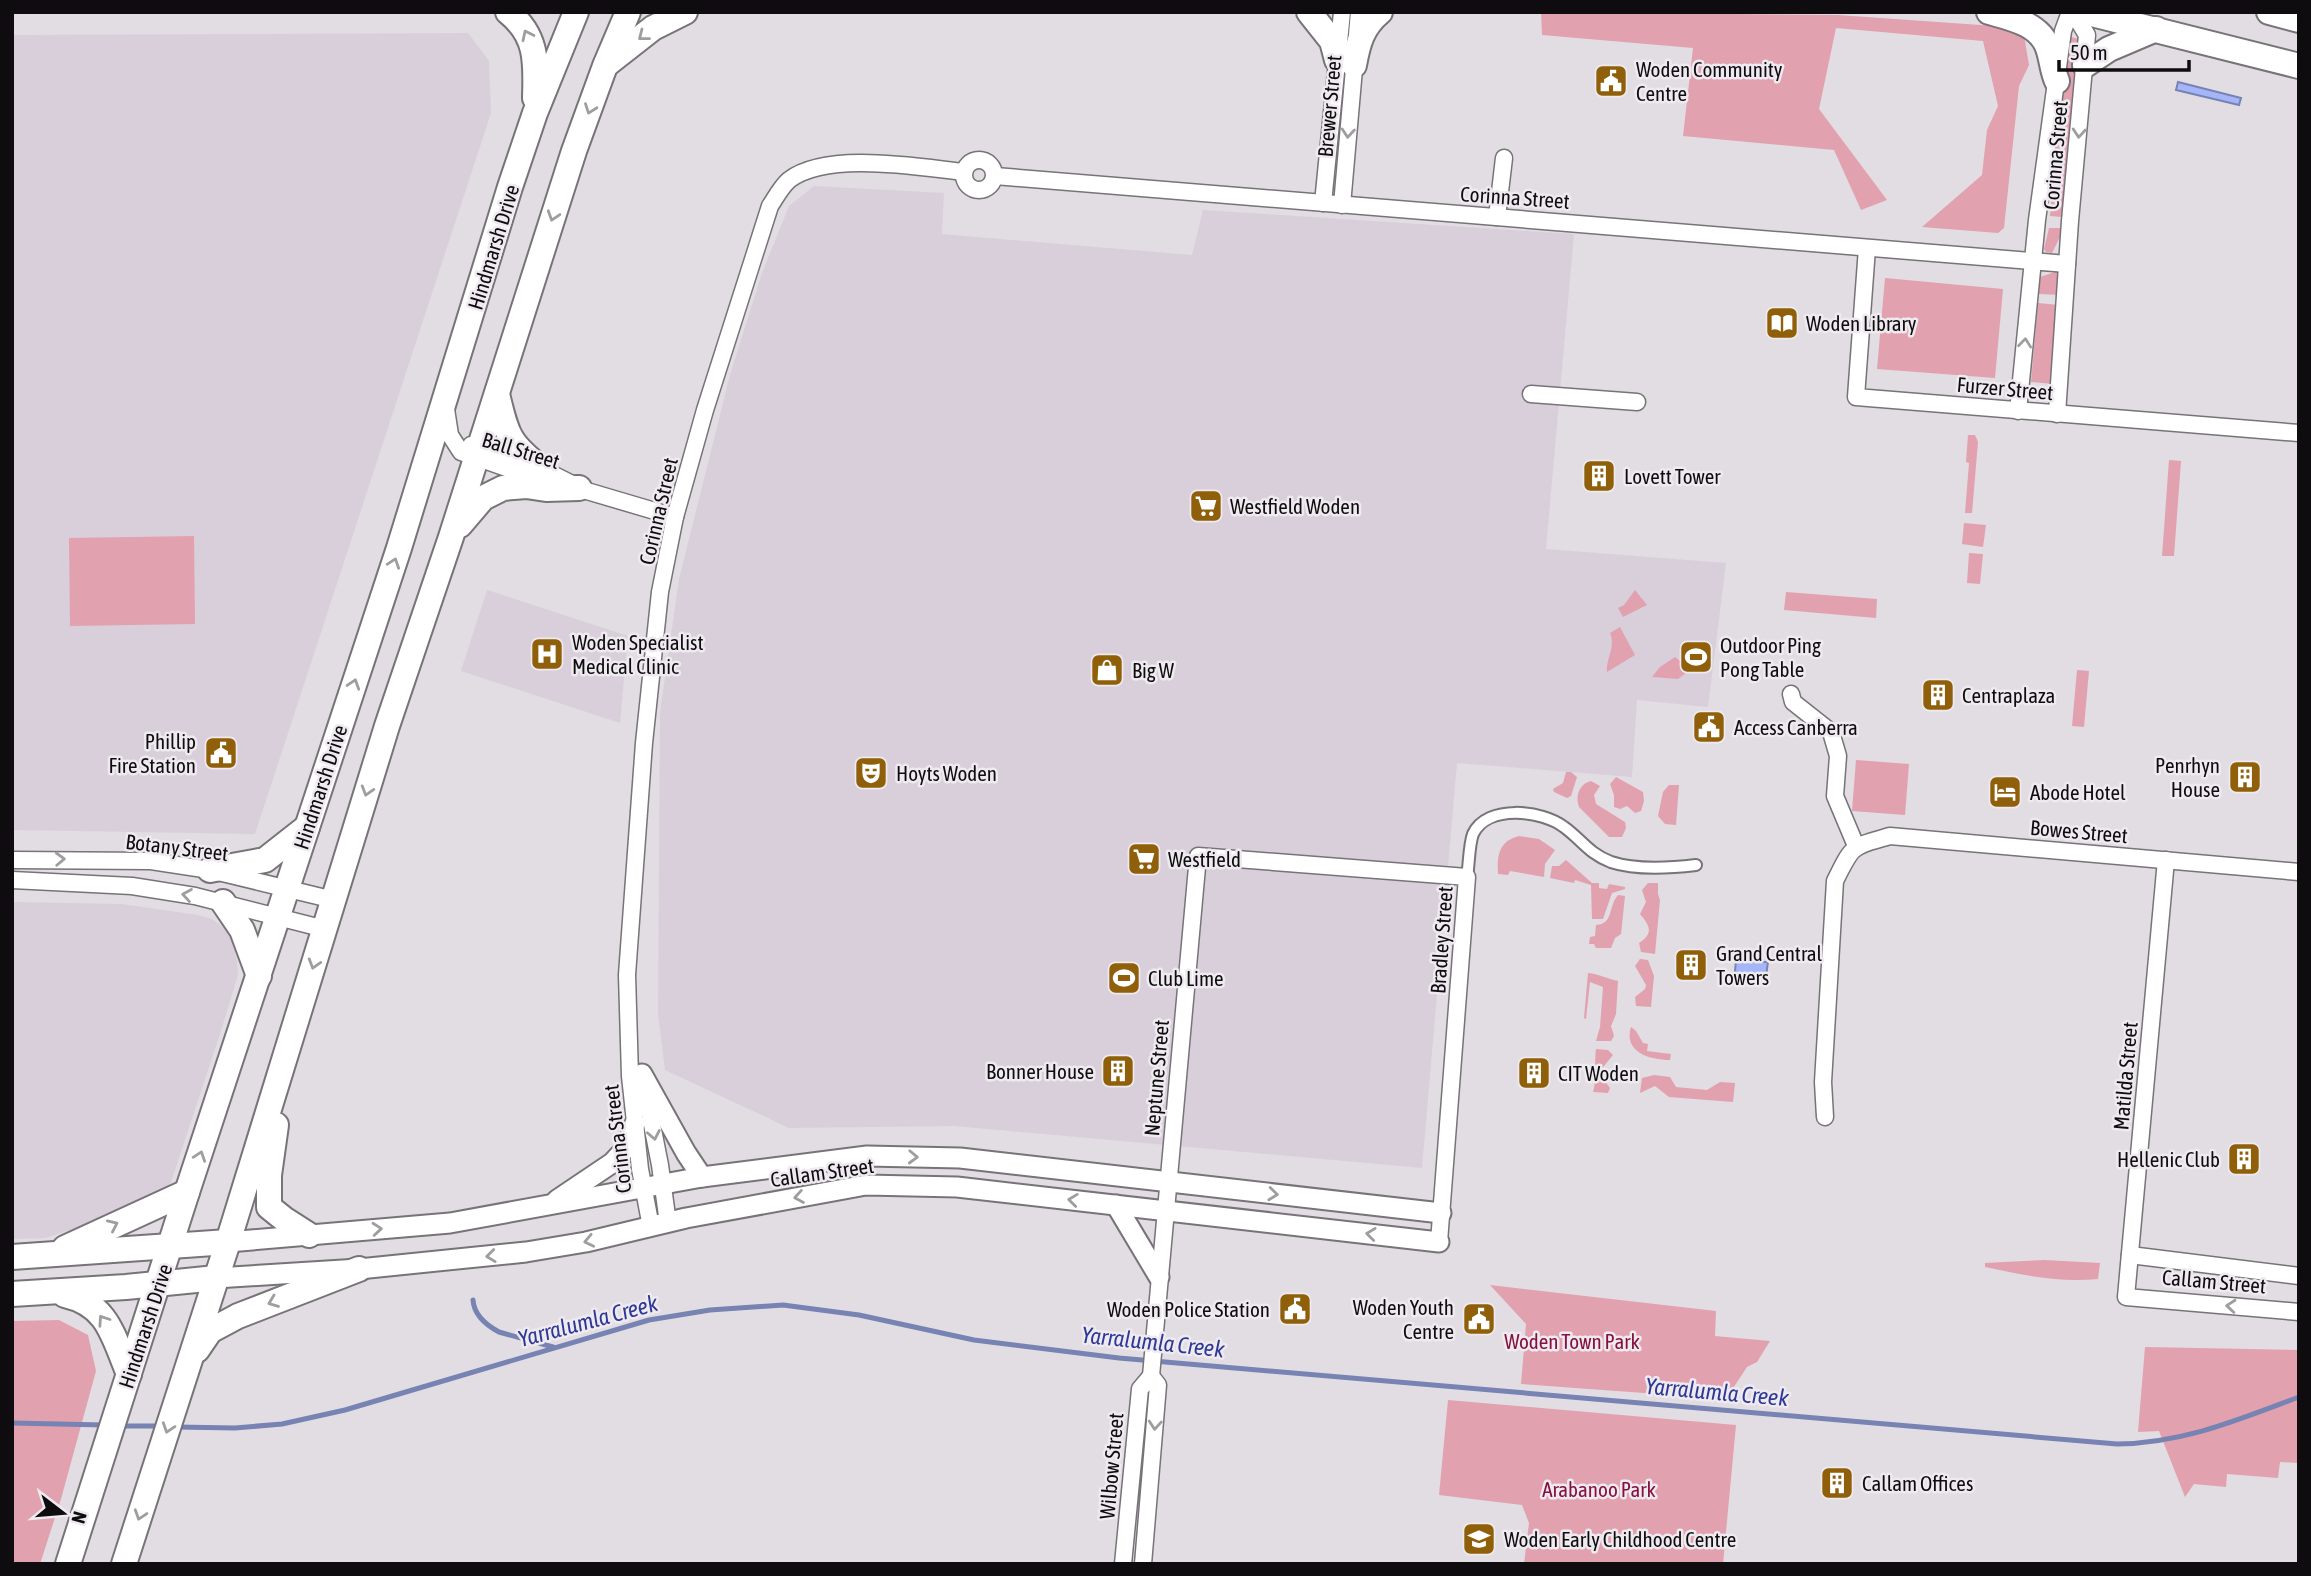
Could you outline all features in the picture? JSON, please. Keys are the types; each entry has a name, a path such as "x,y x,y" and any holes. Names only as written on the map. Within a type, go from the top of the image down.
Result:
{"main road":[{"path":"508,12 521,24 536,57 535,113"},
{"name":"Hindmarsh Drive","path":"68,1564 426,461 535,113 576,12"},
{"path":"124,1564 228,1241 387,726 451,537 574,151 628,12"},
{"path":"605,66 653,28 685,12"},
{"path":"1309,12 1346,62 1366,26 1380,12"},
{"path":"1989,12 2019,21 2042,35 2057,81"},
{"path":"2084,12 2299,66"},
{"path":"2269,12 2299,20"},
{"path":"2085,65 2109,49 2156,29"},
{"path":"497,394 511,441 542,469"},
{"path":"451,537 483,498 503,488 579,488"},
{"path":"210,870 265,860 307,827"},
{"path":"223,902 242,930 259,976"},
{"path":"285,1059 269,1175 269,1207 309,1235"},
{"path":"51,1255 187,1192"},
{"path":"12,1257 228,1241"},
{"path":"190,1360 210,1331 220,1325 249,1311 359,1269"},
{"path":"12,1294 216,1278"},
{"path":"52,1292 78,1298 93,1305 107,1323 127,1382"}],"street":[{"name":"Brewer Street","path":"1342,12 1346,62 1342,205"},
{"name":"Brewer Street","path":"1323,203 1346,62 1359,12"},
{"name":"Corinna Street","path":"2018,411 2033,261 2063,31 2072,12"},
{"name":"Corinna Street","path":"2057,414 2087,35 2072,12"},
{"path":"1497,217 1504,158"},
{"name":"Corinna Street","path":"659,1225 652,1186 635,1123 630,1076 627,975 644,743 660,593 675,517 705,410 770,206 781,188 800,173 833,163 848,162 964,172 965,182 977,191 987,189 995,176 2067,264"},
{"name":"Furzer Street","path":"1867,248 1856,397 2299,433"},
{"path":"1531,394 1637,402"},
{"name":"Ball Street","path":"445,401 446,419 454,444"},
{"name":"Ball Street","path":"426,461 443,447 463,443 478,453 537,479 579,488 675,517"},
{"name":"Ball Street","path":"478,453 542,469 579,488"},
{"path":"1791,694 1793,702 1830,732 1838,756 1835,796 1856,846 1847,855 1835,881 1823,1082 1825,1117"},
{"path":"1467,877 1473,834 1490,817 1513,812 1543,816 1564,827 1592,854 1614,863 1669,868 1696,865"},
{"name":"Bowes Street","path":"1856,846 1890,835 2299,872"},
{"name":"Bradley Street","path":"1197,864 1198,856 1467,877 1439,1242"},
{"name":"Botany Street","path":"12,860 150,861 210,870 334,900"},
{"name":"Matilda Street","path":"2126,1297 2166,860"},
{"name":"Neptune Street","path":"1165,1211 1197,864"},
{"path":"12,880 132,886 223,902 325,929"},
{"name":"Corinna Street","path":"630,1046 642,1074 652,1186"},
{"path":"642,1074 702,1177"},
{"path":"547,1207 612,1163 626,1147 635,1123"},
{"name":"Callam Street","path":"228,1241 450,1223 702,1177 867,1156 960,1158 1441,1213"},
{"name":"Callam Street","path":"216,1278 359,1269 526,1251 586,1242 866,1185 957,1187 1439,1242"},
{"path":"1116,1205 1159,1277"},
{"name":"Wilbow Street","path":"1124,1564 1140,1389 1151,1376 1165,1211"},
{"name":"Callam Street","path":"2130,1255 2299,1276"},
{"name":"Callam Street","path":"2126,1297 2299,1312"},
{"name":"Wilbow Street","path":"1143,1564 1157,1385 1151,1376"}],"shaded area":[{"path":"468,33 489,61 491,113 255,834 12,830 12,35"},
{"path":"814,186 944,193 942,234 1192,255 1203,210 1574,234 1546,549 1726,563 1708,707 1637,700 1632,777 1457,763 1422,1168 954,1126 789,1128 665,1070 658,1014 660,712 679,579 730,375 762,273 789,206"},
{"name":"Woden Specialist Medical Clinic","path":"487,590 628,636 620,723 461,671"},
{"path":"12,902 122,904 198,915 212,919 230,932 237,961 238,975 170,1185 139,1208 45,1238 12,1239"}],"green space":[{"path":"1541,12 1838,15 2009,27 2024,35 2029,65 2019,86 2004,228 1998,233 1922,227 1982,175 1987,130 1998,106 1983,41 1836,28 1819,109 1887,200 1861,210 1834,150 1683,136 1693,48 1542,35"},
{"path":"2067,36 2079,39 2077,87 2072,106 2062,217 2050,216"},
{"path":"2049,228 2060,228 2060,237 2052,253 2044,249"},
{"path":"2060,267 2061,295 2039,294 2040,277 2055,272"},
{"path":"1885,278 2003,289 1995,378 1877,369"},
{"path":"2038,303 2059,305 2053,384 2031,382"},
{"path":"1968,435 1975,435 1978,442 1972,513 1965,513"},
{"path":"2169,460 2181,461 2174,556 2162,556"},
{"path":"1964,523 1986,525 1983,547 1962,544"},
{"path":"194,536 195,624 70,626 69,538"},
{"path":"1969,553 1983,554 1980,584 1967,583"},
{"path":"1635,590 1647,605 1623,617 1618,608 1624,605"},
{"path":"1786,592 1877,599 1876,618 1784,610"},
{"path":"1620,627 1635,655 1607,672 1612,643 1610,633"},
{"path":"1675,657 1686,666 1687,672 1678,679 1652,677 1660,667"},
{"path":"2077,670 2089,671 2084,727 2072,726"},
{"path":"1856,760 1909,764 1905,815 1852,811"},
{"path":"1566,772 1577,777 1571,796 1567,798 1553,789 1563,783"},
{"path":"1616,777 1643,792 1641,811 1635,813 1627,806 1620,809 1614,807 1610,784"},
{"path":"1591,781 1600,786 1594,795 1596,804 1625,822 1626,828 1622,837 1609,837 1579,807 1579,791"},
{"path":"1669,785 1679,785 1676,825 1665,824 1658,816 1663,792"},
{"path":"1519,836 1539,839 1555,850 1545,864 1544,877 1510,871 1508,875 1498,874 1498,861 1503,845"},
{"path":"1566,860 1592,883 1599,883 1599,888 1607,889 1609,884 1625,887 1612,893 1603,919 1592,919 1591,885 1575,880 1574,883 1550,878 1552,866 1559,866"},
{"path":"1648,883 1658,883 1660,900 1655,954 1641,952 1639,943 1649,933 1640,914 1646,902 1642,890"},
{"path":"1618,895 1625,896 1621,934 1615,938 1611,948 1596,948 1594,944 1589,944 1590,937 1595,936 1596,925 1602,924 1608,918"},
{"path":"1640,959 1648,960 1654,976 1651,1007 1636,1006 1635,997 1646,985 1635,966"},
{"path":"1588,973 1618,981 1616,1014 1611,1026 1614,1036 1611,1041 1596,1041 1600,1027 1603,987 1590,982 1586,1019 1584,1018"},
{"path":"1631,1027 1643,1043 1648,1044 1647,1051 1671,1054 1670,1060 1640,1053 1631,1043"},
{"path":"1596,1049 1608,1050 1613,1055 1600,1071 1610,1088 1608,1093 1593,1092"},
{"path":"1654,1075 1670,1077 1676,1087 1707,1090 1720,1082 1735,1083 1733,1102 1669,1097 1655,1086 1640,1093 1642,1078"},
{"path":"2044,1260 2100,1263 2098,1279 2055,1279 1985,1267 1985,1263"},
{"name":"Woden Town Park","path":"1490,1285 1716,1311 1715,1336 1770,1341 1757,1362 1747,1367 1726,1399 1521,1384 1526,1324"},
{"path":"59,1320 88,1335 96,1371 40,1564 12,1564 12,1321"},
{"path":"2145,1347 2299,1350 2299,1463 2280,1462 2278,1478 2227,1474 2226,1487 2194,1484 2185,1497 2159,1431 2138,1432"},
{"name":"Arabanoo Park","path":"1448,1400 1736,1425 1723,1564 1524,1564 1529,1523 1522,1505 1439,1495"}],"water":[{"path":"2178,82 2241,98 2239,105 2176,90"},
{"path":"1736,961 1768,962 1765,983 1734,981"}],"waterway":[{"path":"473,1300 478,1315 499,1332 553,1347"},
{"name":"Yarralumla Creek","path":"176,1427 235,1428 282,1424 345,1410 649,1320 710,1310 783,1305 859,1315 974,1340 1119,1358 2117,1444 2142,1443 2188,1435 2299,1397"},
{"name":"Yarralumla Creek","path":"12,1423 104,1425"},
{"name":"Yarralumla Creek","path":"120,1426 160,1426"}],"place":[{"name":"Woden Community Centre","path":"1611,81"},
{"name":"Woden Library","path":"1782,323"},
{"name":"Lovett Tower","path":"1599,476"},
{"name":"Westfield Woden","path":"1206,506"},
{"name":"Woden Specialist Medical Clinic","path":"547,654"},
{"name":"Outdoor Ping Pong Table","path":"1696,657"},
{"name":"Big W","path":"1107,670"},
{"name":"Centraplaza","path":"1938,695"},
{"name":"Access Canberra","path":"1709,727"},
{"name":"Phillip Fire Station","path":"221,753"},
{"name":"Hoyts Woden","path":"871,773"},
{"name":"Penrhyn House","path":"2245,777"},
{"name":"Abode Hotel","path":"2005,792"},
{"name":"Westfield","path":"1144,859"},
{"name":"Grand Central Towers","path":"1691,965"},
{"name":"Club Lime","path":"1124,978"},
{"name":"Bonner House","path":"1118,1071"},
{"name":"CIT Woden","path":"1534,1073"},
{"name":"Hellenic Club","path":"2244,1159"},
{"name":"Woden Police Station","path":"1295,1309"},
{"name":"Woden Youth Centre","path":"1479,1319"},
{"name":"Callam Offices","path":"1837,1483"},
{"name":"Woden Early Childhood Centre","path":"1479,1539"}]}
